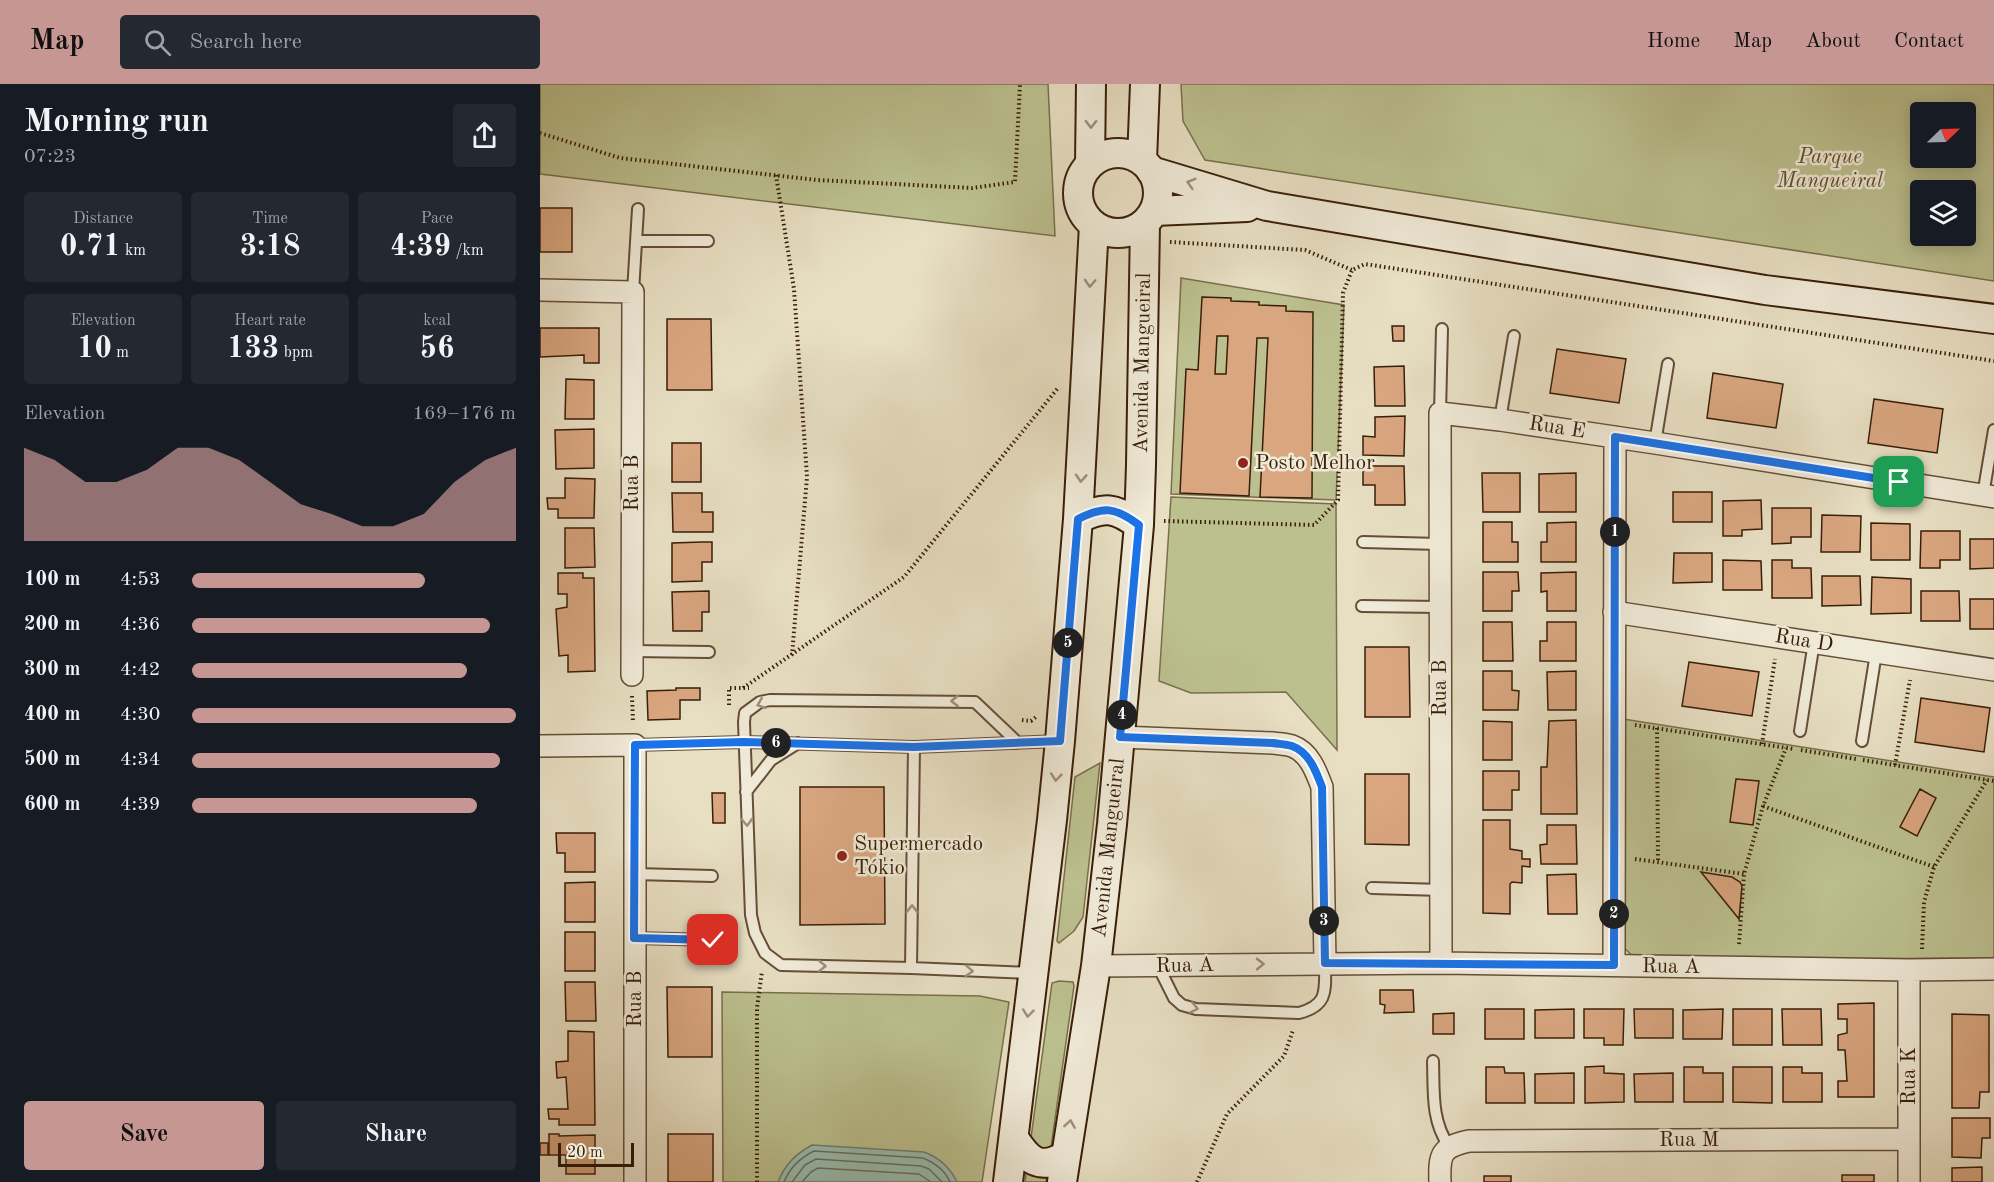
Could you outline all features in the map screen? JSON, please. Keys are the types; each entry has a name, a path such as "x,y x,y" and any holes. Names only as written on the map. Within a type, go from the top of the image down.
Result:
{"street":[{"path":"1090,164 1091,84"},
{"path":"1145,84 1146,166 1157,183 1158,198 1148,225"},
{"path":"1267,206 1148,225 1121,233 1107,232 1094,225 1084,215 1079,202 1078,188 1082,175 1090,164 1102,156 1115,153 1129,154 1146,166 1267,206 1765,290 1994,319"},
{"path":"1008,1182 1060,741 1078,519 1094,225"},
{"name":"Avenida Mangueiral","path":"1064,1169 1096,966 1139,525 1148,225"},
{"path":"540,290 633,292"},
{"name":"Rua B","path":"632,675 633,292"},
{"name":"Rua B","path":"1440,413 1441,963"},
{"name":"Rua E","path":"1440,413 1655,443 1989,496"},
{"path":"1614,965 1615,437"},
{"path":"1078,519 1093,512 1118,511 1139,525"},
{"name":"Rua D","path":"1614,612 1994,670"},
{"path":"540,746 634,737"},
{"name":"Rua B","path":"634,737 635,1182"},
{"path":"1120,737 1273,743 1292,746 1304,754 1315,768 1322,787 1325,963"},
{"name":"Rua A","path":"1096,966 1441,963 1915,970 1994,969"},
{"name":"Rua K","path":"1909,1182 1908,1140 1915,970"},
{"path":"1014,1138 1033,1161 1045,1164 1057,1161 1064,1169"},
{"name":"Rua M","path":"1459,1144 1908,1140"},
{"path":"1440,1182 1439,1165 1443,1154 1459,1144"}],"lane":[{"path":"633,292 638,208"},
{"path":"637,241 708,241"},
{"path":"1440,413 1442,328"},
{"path":"1500,420 1514,336"},
{"path":"1655,443 1668,364"},
{"path":"1989,496 1994,430"},
{"path":"1363,542 1439,544"},
{"path":"1362,606 1440,607"},
{"path":"1800,731 1814,642"},
{"path":"632,651 710,652"},
{"path":"1862,741 1876,653"},
{"path":"1018,743 975,702 781,700 760,702 745,713 743,742 751,915 755,933 765,953 781,965 1032,974"},
{"path":"634,737 914,747 1060,741"},
{"path":"746,792 771,760 799,743"},
{"path":"911,968 914,747"},
{"path":"635,874 711,876"},
{"path":"1372,888 1442,890"},
{"path":"634,938 713,940"},
{"path":"1158,966 1174,998 1182,1005 1196,1010 1299,1013 1311,1010 1319,1004 1325,993 1325,963"},
{"path":"1433,1061 1437,1122 1442,1136 1459,1144"}],"path":[{"path":"540,133 620,158 817,180 972,189 1015,182 1020,84"},
{"path":"776,175 794,289 807,477 792,655"},
{"path":"1148,225 1305,250 1352,270"},
{"path":"743,688 904,577 1064,380"},
{"path":"1762,744 1779,636"},
{"path":"1895,765 1914,658"},
{"path":"632,675 634,737"},
{"path":"729,715 729,688 755,688"},
{"path":"1016,715 1023,722 1039,715"},
{"path":"1614,720 1994,781"},
{"path":"1657,728 1658,862"},
{"path":"1737,968 1744,874 1763,806 1786,748"},
{"path":"1915,970 1923,902 1934,867 1987,780"},
{"path":"1763,806 1934,867"},
{"path":"1631,858 1744,874"},
{"path":"757,1182 757,1008 765,953"},
{"path":"1197,1182 1227,1114 1284,1056 1299,1013"}],"green space":[{"path":"540,84 1048,84 1055,236 540,174"},
{"name":"Parque Mangueiral","path":"1181,84 1994,84 1994,281 1205,160 1183,121"},
{"path":"1181,278 1344,305 1336,500 1171,494"},
{"path":"1171,497 1336,504 1337,750 1286,692 1191,693 1159,681"},
{"path":"1623,719 1994,777 1994,958 1637,960 1622,946"},
{"path":"1100,763 1083,917 1074,931 1059,943 1057,941 1075,777"},
{"path":"1073,982 1074,986 1046,1182 1025,1182 1052,983"},
{"path":"722,992 980,996 1009,1002 982,1182 723,1182"}],"water":[{"path":"812,1145 924,1152 944,1164 957,1182 778,1182 792,1160"}],"building":[{"path":"540,208 572,208 572,252 540,252"},
{"path":"1202,297 1231,298 1231,301 1286,306 1286,311 1313,312 1312,498 1260,497 1268,338 1257,338 1249,496 1180,493 1186,369 1198,370","holes":["1217,336 1228,336 1226,374 1215,374"]},
{"path":"667,319 711,319 712,390 667,390"},
{"path":"1392,326 1404,326 1404,341 1393,341"},
{"path":"540,328 599,328 599,363 584,363 584,355 540,357"},
{"path":"1557,349 1626,359 1619,403 1550,393"},
{"path":"1404,366 1405,406 1375,406 1374,367"},
{"path":"1713,373 1783,384 1776,428 1707,418"},
{"path":"566,379 594,380 594,419 565,419"},
{"path":"1874,399 1943,409 1937,453 1868,443"},
{"path":"1405,416 1404,456 1363,455 1363,436 1375,437 1375,417"},
{"path":"594,429 594,468 556,469 555,430"},
{"path":"672,443 701,443 701,482 672,482"},
{"path":"1363,466 1404,466 1405,505 1375,505 1375,485 1363,485"},
{"path":"1482,473 1520,473 1520,512 1483,512"},
{"path":"1576,473 1576,512 1539,512 1539,474"},
{"path":"565,478 595,479 594,518 558,518 558,509 548,509 547,498 565,498"},
{"path":"1673,492 1712,492 1712,522 1673,522"},
{"path":"672,493 702,493 702,512 713,512 713,532 673,532"},
{"path":"1761,500 1762,529 1742,530 1742,536 1723,536 1723,501"},
{"path":"1772,508 1811,508 1811,537 1791,537 1791,543 1772,544"},
{"path":"1822,515 1861,516 1860,552 1821,552"},
{"path":"1483,522 1512,522 1512,542 1518,542 1518,562 1483,562"},
{"path":"1576,522 1576,562 1541,562 1541,542 1547,542 1547,523"},
{"path":"1871,523 1910,524 1910,560 1871,560"},
{"path":"565,528 594,528 595,567 565,568"},
{"path":"1921,531 1960,531 1960,560 1940,560 1940,568 1920,568"},
{"path":"1970,539 1994,539 1994,568 1970,569"},
{"path":"712,542 712,562 702,562 702,581 672,582 672,543"},
{"path":"1674,553 1712,553 1712,582 1673,583"},
{"path":"1723,560 1761,561 1762,590 1723,590"},
{"path":"1772,560 1792,560 1792,568 1811,568 1812,598 1772,598"},
{"path":"1483,572 1518,572 1519,591 1512,591 1512,611 1483,611"},
{"path":"1576,572 1576,611 1547,611 1547,591 1541,592 1541,573"},
{"path":"558,573 583,573 583,578 594,578 595,671 568,672 568,655 559,656 556,609 567,607 567,594 558,594"},
{"path":"1822,576 1860,576 1861,605 1822,606"},
{"path":"1872,577 1911,579 1911,613 1871,614"},
{"path":"709,591 709,612 702,612 702,631 673,631 672,592"},
{"path":"1921,591 1959,591 1960,621 1921,621"},
{"path":"1970,599 1994,599 1994,629 1970,629"},
{"path":"1483,622 1512,622 1513,661 1483,661"},
{"path":"1547,622 1576,622 1576,661 1540,661 1540,641 1547,641"},
{"path":"1365,647 1409,647 1410,717 1365,717"},
{"path":"1689,662 1759,672 1752,716 1682,706"},
{"path":"1483,671 1512,671 1512,690 1519,691 1518,710 1483,710"},
{"path":"1576,671 1576,710 1548,710 1547,672"},
{"path":"676,688 700,688 700,700 680,700 680,719 648,720 647,691 676,690"},
{"path":"1921,698 1990,708 1984,752 1915,742"},
{"path":"1576,720 1577,814 1541,814 1541,767 1547,767 1549,721"},
{"path":"1483,721 1512,722 1512,760 1483,760"},
{"path":"1483,771 1519,771 1519,790 1512,790 1512,810 1483,810"},
{"path":"1365,774 1409,774 1409,845 1365,844"},
{"path":"1736,779 1759,781 1753,825 1730,822"},
{"name":"Supermercado Tókio","path":"800,787 884,787 885,924 800,925"},
{"path":"1920,789 1936,798 1917,836 1900,827"},
{"path":"712,793 725,793 725,823 713,823"},
{"path":"1483,820 1510,820 1510,849 1522,851 1522,859 1530,859 1530,867 1522,866 1522,883 1512,882 1510,884 1510,914 1483,913"},
{"path":"1547,825 1576,825 1577,864 1541,864 1540,845 1547,844"},
{"path":"556,833 595,833 595,872 565,872 565,853 557,853"},
{"path":"1701,872 1732,877 1740,882 1742,886 1739,919"},
{"path":"1576,874 1577,914 1548,914 1547,875"},
{"path":"595,882 595,922 565,922 565,883"},
{"path":"565,932 595,932 595,971 565,971"},
{"path":"565,982 595,982 596,1021 566,1021"},
{"path":"667,987 712,987 712,1057 668,1057"},
{"path":"1380,990 1413,990 1414,1012 1384,1013 1385,1005 1380,1004"},
{"path":"1874,1003 1874,1097 1838,1097 1838,1081 1847,1081 1845,1050 1838,1050 1838,1035 1847,1033 1847,1019 1838,1019 1838,1004"},
{"path":"1485,1009 1524,1009 1524,1039 1485,1039"},
{"path":"1574,1009 1574,1038 1535,1038 1535,1010"},
{"path":"1584,1009 1624,1009 1623,1045 1604,1045 1604,1038 1584,1038"},
{"path":"1634,1009 1673,1009 1673,1038 1635,1038"},
{"path":"1723,1009 1722,1039 1683,1039 1683,1010"},
{"path":"1733,1009 1772,1009 1772,1045 1733,1045"},
{"path":"1782,1009 1821,1009 1822,1045 1783,1045"},
{"path":"1454,1013 1454,1034 1433,1034 1433,1014"},
{"path":"1952,1014 1989,1015 1989,1092 1980,1092 1979,1108 1952,1108"},
{"path":"568,1031 594,1032 595,1125 559,1125 559,1119 549,1119 548,1109 568,1109 566,1077 557,1078 556,1062 568,1061"},
{"path":"1604,1066 1604,1073 1624,1074 1624,1102 1585,1103 1585,1067"},
{"path":"1486,1067 1504,1067 1505,1073 1524,1073 1525,1103 1486,1103"},
{"path":"1684,1067 1703,1067 1703,1073 1723,1073 1723,1102 1684,1102"},
{"path":"1733,1067 1772,1067 1772,1103 1733,1102"},
{"path":"1783,1067 1802,1067 1802,1073 1822,1073 1822,1102 1783,1102"},
{"path":"1574,1073 1574,1103 1535,1103 1535,1074"},
{"path":"1673,1073 1673,1102 1635,1102 1634,1074"},
{"path":"1952,1118 1990,1118 1990,1138 1982,1138 1981,1158 1952,1157"},
{"path":"549,1134 595,1135 595,1174 566,1174 566,1155 549,1155"},
{"path":"668,1134 713,1134 713,1182 668,1182"},
{"path":"540,1143 548,1143 548,1155 540,1155"},
{"path":"1982,1167 1982,1182 1952,1182 1952,1168"},
{"path":"1842,1175 1874,1175 1874,1182 1842,1182"},
{"path":"1484,1176 1511,1176 1511,1182 1484,1182"}],"place":[{"name":"Posto Melhor","path":"1243,463"},
{"name":"Supermercado Tókio","path":"842,856"}],"route":[{"path":"713,940 634,938 635,745 743,742 914,747 1060,741 1078,519 1093,512 1107,510 1118,511 1139,525 1120,737 1273,743 1292,746 1304,754 1315,768 1322,787 1325,963 1614,965 1615,437 1899,482"}]}
